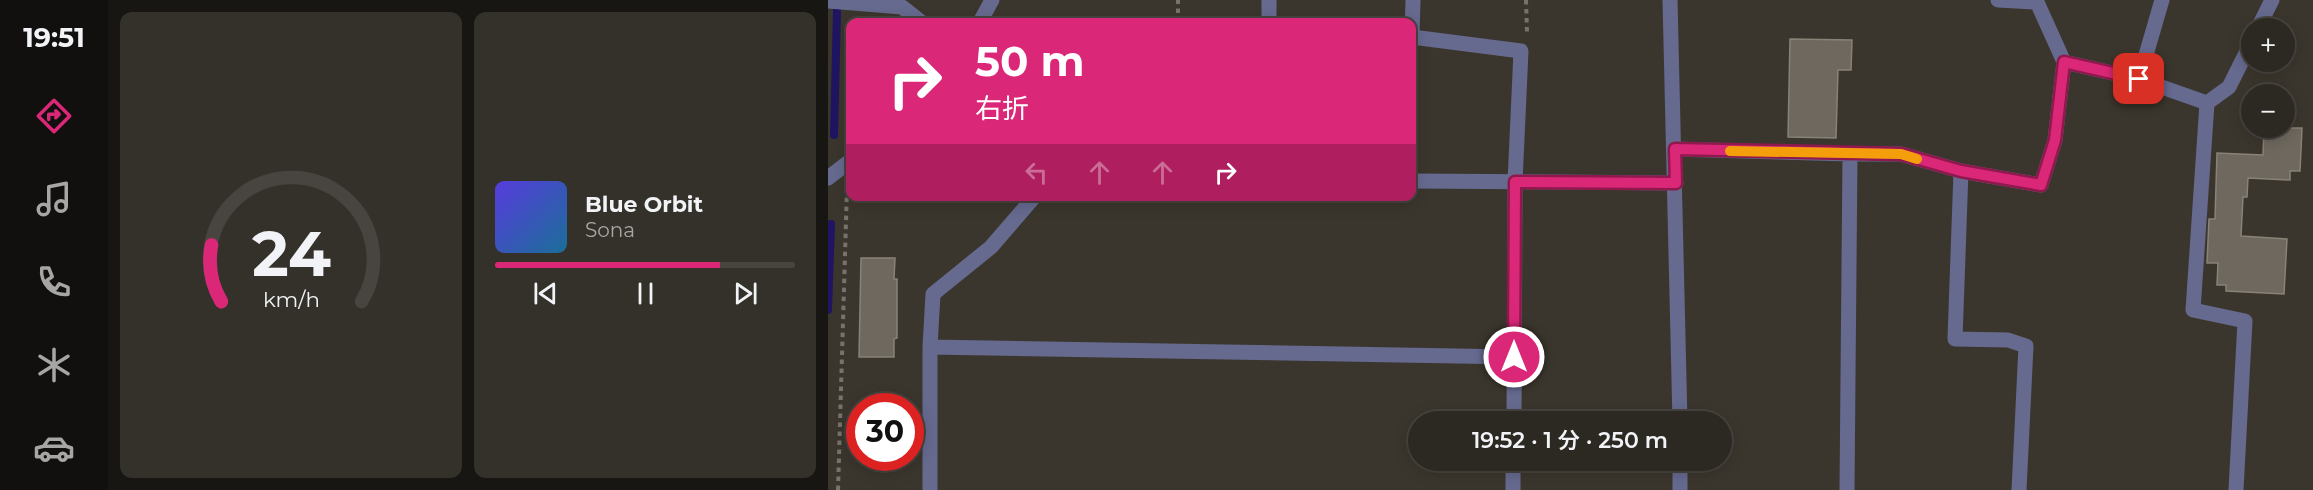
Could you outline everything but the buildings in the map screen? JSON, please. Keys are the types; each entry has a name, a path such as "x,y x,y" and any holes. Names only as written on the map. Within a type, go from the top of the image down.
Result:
{"street":[{"path":"828,0 902,8 916,18"},
{"path":"982,18 992,0"},
{"path":"1269,0 1269,18"},
{"path":"1413,0 1413,18"},
{"path":"1670,0 1680,411"},
{"path":"1675,149 1901,154 1961,171 2041,185 2055,140 2064,62 2036,1 1998,0"},
{"path":"2139,79 2162,0"},
{"path":"2263,18 2272,0"},
{"path":"1416,38 1521,51 1515,182 1514,411"},
{"path":"2064,62 2139,79 2207,103"},
{"path":"2207,103 2229,87 2241,63"},
{"path":"2207,103 2193,310 2245,321 2236,490"},
{"path":"1847,490 1850,154"},
{"path":"828,178 846,164"},
{"path":"1961,171 1955,339 2008,340 2026,346 2019,490"},
{"path":"1416,181 1676,183"},
{"path":"930,490 930,347 933,294 991,247 1031,201"},
{"path":"930,347 1514,357"},
{"path":"1513,471 1513,490"},
{"path":"1680,471 1680,490"}],"path":[{"path":"1178,0 1178,18"},
{"path":"1521,51 1528,35 1527,0"},
{"path":"838,490 848,201"}],"waterway":[{"path":"834,135 837,11"},
{"path":"828,310 831,224"}],"slow traffic":[{"path":"1730,151 1901,154 1917,159"}],"route":[{"path":"1514,357 1515,182 1676,183 1675,149 1901,154 1961,171 2041,185 2055,140 2064,62 2139,79"}]}
